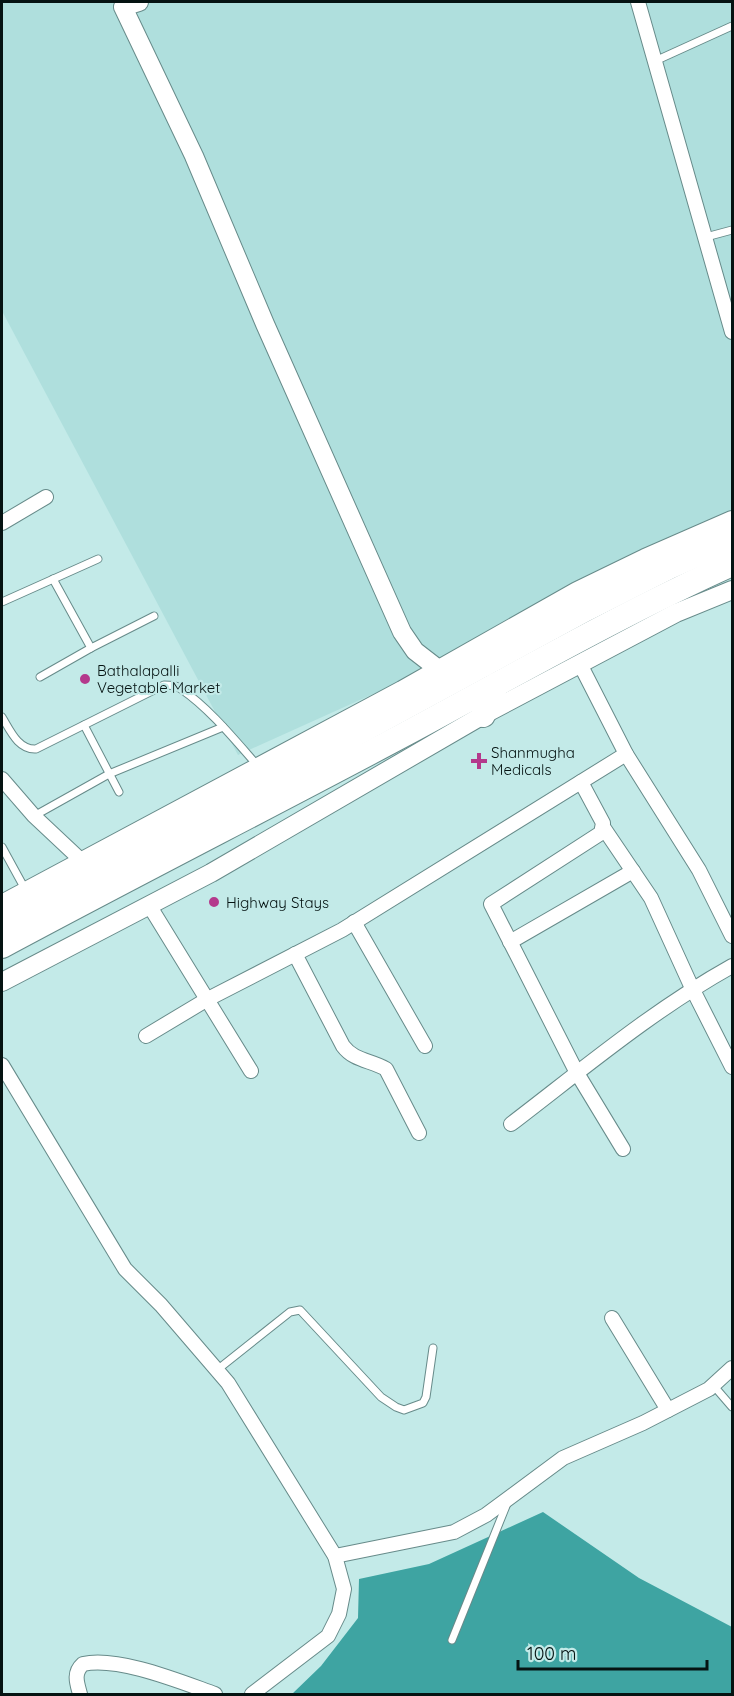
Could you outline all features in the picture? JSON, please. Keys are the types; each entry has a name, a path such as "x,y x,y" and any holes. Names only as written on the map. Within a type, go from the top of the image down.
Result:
{"highway":[{"path":"2,926 447,675 669,567 732,539"},
{"path":"2,946 664,595 732,564"},
{"path":"483,715 496,685"}],"street":[{"path":"638,2 732,332"},
{"path":"128,3 265,324 402,632 415,651 447,675"},
{"path":"2,523 46,497"},
{"path":"2,904 259,767 447,675 577,591 732,520"},
{"path":"2,982 211,873 483,715 676,613 732,591"},
{"path":"580,664 626,754 699,870 732,936"},
{"path":"147,1036 206,1000 354,922 626,754"},
{"path":"2,779 34,816 83,862"},
{"path":"581,782 603,827 651,898 692,988 732,1067"},
{"path":"603,827 602,833 491,904 577,1073 623,1149"},
{"path":"510,942 633,871"},
{"path":"149,905 251,1071"},
{"path":"354,922 425,1046"},
{"path":"295,954 343,1046 355,1057 386,1069 419,1133"},
{"path":"511,1124 660,1010 692,988 732,966"},
{"path":"2,1065 125,1269 161,1305 228,1383 334,1556 344,1589 339,1614 328,1636 252,1695"},
{"path":"612,1318 668,1410"},
{"path":"334,1556 454,1532 486,1515 563,1458 643,1424 713,1385 732,1368"},
{"path":"80,1695 76,1674 83,1664 93,1662 135,1668 171,1678 215,1695"}],"lane":[{"path":"655,62 732,26"},
{"path":"706,237 732,230"},
{"path":"2,602 98,560"},
{"path":"53,579 91,648"},
{"path":"40,677 154,616"},
{"path":"2,717 20,743 36,749 164,685 170,685 181,689 223,727 259,767"},
{"path":"84,725 119,792"},
{"path":"34,816 109,774 223,727"},
{"path":"2,847 27,891"},
{"path":"217,1370 290,1312 300,1310 381,1397 404,1410 420,1405 426,1397 433,1348"},
{"path":"713,1385 732,1407"},
{"path":"452,1640 510,1497"}],"shaded area":[{"path":"2,2 732,2 732,532 238,755 2,311"}],"water":[{"path":"543,1512 639,1578 732,1627 732,1694 292,1694 321,1666 358,1618 359,1579 429,1564"}],"place":[{"name":"Bathalapalli Vegetable Market","path":"85,679"},
{"name":"Shanmugha Medicals","path":"479,761"},
{"name":"Highway Stays","path":"214,902"}]}
